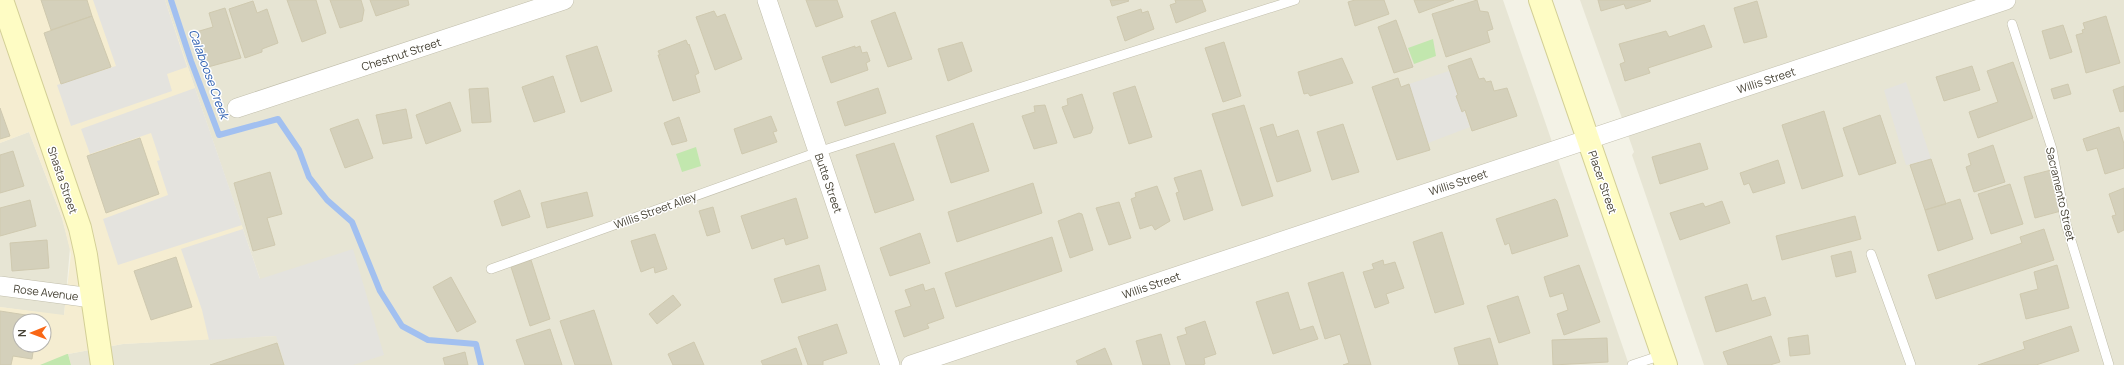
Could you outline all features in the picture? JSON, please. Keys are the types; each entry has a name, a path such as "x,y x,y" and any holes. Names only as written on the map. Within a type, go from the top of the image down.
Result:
{"street":[{"name":"Shasta Street","path":"2,0 80,228 86,255 102,365"},
{"name":"Chestnut Street","path":"237,108 564,0"},
{"name":"Butte Street","path":"767,0 890,365"},
{"name":"Placer Street","path":"1540,0 1664,360"},
{"name":"Willis Street","path":"911,365 2006,0"},
{"name":"Rose Avenue","path":"0,286 92,298"}],"lane":[{"name":"Willis Street Alley","path":"491,268 818,152 1295,0"},
{"name":"Sacramento Street","path":"2012,24 2052,149 2066,224 2109,365"},
{"path":"1871,254 1911,365"},
{"path":"1632,365 1664,360"}],"shaded area":[{"path":"0,0 165,0 260,279 277,336 123,344 68,354 71,365 0,365 0,307 48,313 12,313 12,353 52,353 52,314 64,315 71,254 62,218 29,132 0,143"},
{"path":"93,0 165,0 187,67 167,74 172,91 71,126 57,85 116,66"},
{"path":"165,0 1503,0 1629,365 71,365 68,354 123,344 276,335 260,279"},
{"path":"1580,0 2124,0 2124,365 1704,365 1632,155 1634,152"},
{"path":"1449,71 1470,127 1428,143 1409,84"},
{"path":"1906,82 1931,159 1906,165 1884,90"},
{"path":"195,88 242,225 118,265 103,219 168,195 157,161 160,160 151,133 90,154 81,129"},
{"path":"29,132 62,218 70,248 64,316 52,314 52,313 0,307 0,143"},
{"path":"243,229 260,279 353,249 384,355 353,365 285,365 276,336 209,340 202,310 181,249"}],"green space":[{"path":"1433,39 1436,56 1414,64 1408,48"},
{"path":"696,147 701,166 682,172 676,154"},
{"path":"67,354 71,365 40,365"}],"building":[{"path":"41,0 87,0 92,16 51,30"},
{"path":"287,0 316,0 326,33 302,42"},
{"path":"330,0 361,0 364,10 362,21 340,28"},
{"path":"370,0 408,0 409,5 376,16"},
{"path":"806,0 837,0 843,17 816,27"},
{"path":"1110,0 1128,0 1129,1 1112,6"},
{"path":"1175,0 1202,0 1206,11 1176,23 1170,5 1176,3"},
{"path":"1355,0 1384,0 1389,14 1355,26 1348,2"},
{"path":"1414,0 1454,0 1419,13"},
{"path":"1477,0 1480,11 1488,12 1493,29 1487,31 1490,42 1446,57 1432,14"},
{"path":"1598,0 1651,1 1626,9 1624,4 1601,11"},
{"path":"253,1 257,13 267,9 278,43 262,49 262,52 245,58 229,9"},
{"path":"1757,1 1767,37 1744,43 1734,8"},
{"path":"225,8 241,58 208,67 196,32 213,27 209,13"},
{"path":"1141,9 1142,13 1148,11 1154,29 1125,41 1117,17"},
{"path":"714,11 717,17 725,14 742,59 715,70 696,17"},
{"path":"895,12 912,59 888,67 871,21"},
{"path":"92,16 111,67 61,84 44,33"},
{"path":"2106,16 2120,63 2086,73 2076,35 2083,33 2082,30 2085,29 2083,23"},
{"path":"1396,20 1413,67 1394,73 1378,27"},
{"path":"1704,25 1712,47 1648,68 1650,73 1625,81 1620,64 1625,62 1619,44 1666,31 1669,37"},
{"path":"2063,25 2072,52 2050,59 2042,31"},
{"path":"686,40 688,45 689,44 699,73 695,75 700,92 673,101 658,51"},
{"path":"962,42 972,71 948,81 938,49"},
{"path":"1224,42 1241,96 1223,102 1205,48"},
{"path":"597,46 612,91 581,102 566,56"},
{"path":"855,46 855,48 860,46 862,53 867,52 870,61 866,63 868,70 831,83 822,57"},
{"path":"1342,58 1353,83 1310,96 1308,93 1304,94 1298,72"},
{"path":"1471,58 1479,79 1484,78 1486,82 1491,81 1494,91 1507,88 1517,116 1472,131 1465,110 1462,112 1456,96 1458,95 1448,66"},
{"path":"2013,62 2033,118 1978,138 1969,112 1998,102 1987,71"},
{"path":"1972,66 1980,90 1944,101 1936,77"},
{"path":"553,76 565,112 534,122 522,87"},
{"path":"1398,78 1401,87 1409,84 1430,150 1397,160 1372,87"},
{"path":"2068,84 2071,94 2054,99 2051,89"},
{"path":"1135,86 1152,137 1129,144 1113,93"},
{"path":"2124,86 2124,111 2120,112 2113,90"},
{"path":"488,88 491,122 472,123 469,89"},
{"path":"878,88 886,113 845,126 837,102"},
{"path":"1082,94 1093,128 1091,133 1074,138 1062,107 1068,105 1067,99"},
{"path":"450,102 461,131 426,144 416,115"},
{"path":"1045,105 1057,143 1034,149 1022,116 1035,112 1034,106"},
{"path":"1244,105 1273,196 1242,206 1212,114"},
{"path":"0,108 10,136 0,139"},
{"path":"406,109 412,138 383,144 376,115"},
{"path":"1824,111 1843,176 1802,189 1782,125"},
{"path":"1880,115 1896,163 1859,175 1843,128"},
{"path":"771,116 777,131 773,132 777,142 742,154 734,129"},
{"path":"679,117 687,141 672,145 664,123"},
{"path":"358,119 373,158 345,168 330,129"},
{"path":"973,123 989,171 951,183 936,136"},
{"path":"1273,124 1277,137 1298,130 1311,171 1277,182 1260,128"},
{"path":"1343,124 1359,172 1332,180 1317,132"},
{"path":"2119,127 2124,144 2124,168 2105,174 2097,148 2087,151 2083,139"},
{"path":"140,138 159,194 106,213 87,156"},
{"path":"894,143 914,200 875,213 856,155"},
{"path":"1700,143 1708,169 1660,184 1652,157"},
{"path":"1993,145 2005,182 1974,192 1966,167 1971,165 1968,154"},
{"path":"13,151 24,186 0,193 0,155"},
{"path":"1931,159 1946,204 1925,210 1910,165"},
{"path":"1778,160 1785,183 1753,193 1749,183 1744,185 1740,173"},
{"path":"1201,170 1213,210 1184,220 1176,193 1179,192 1174,178"},
{"path":"2051,170 2061,211 2035,218 2024,177"},
{"path":"270,172 282,214 267,218 275,245 253,251 234,183"},
{"path":"1033,183 1042,213 957,242 948,212"},
{"path":"2010,184 2023,224 1991,234 1978,194"},
{"path":"1157,186 1170,221 1155,230 1152,225 1140,229 1131,199 1136,197 1135,193"},
{"path":"2124,188 2124,230 2118,233 2112,216 2116,215 2109,194"},
{"path":"520,190 530,217 502,226 494,201"},
{"path":"587,192 593,216 547,228 541,203"},
{"path":"796,198 808,238 786,245 784,238 752,249 741,216"},
{"path":"1555,199 1557,201 1568,236 1512,254 1509,243 1505,245 1496,219"},
{"path":"1960,199 1973,239 1938,251 1925,210"},
{"path":"30,200 36,226 0,236 0,208"},
{"path":"1722,201 1730,223 1680,240 1670,213 1703,203 1705,207"},
{"path":"1119,202 1131,238 1109,245 1096,208"},
{"path":"713,207 720,232 707,236 699,211"},
{"path":"1079,213 1082,214 1093,250 1070,258 1058,221"},
{"path":"1855,216 1861,239 1782,260 1776,236"},
{"path":"2044,229 2054,260 1936,299 1928,275 2022,243 2020,237"},
{"path":"1442,232 1464,304 1435,313 1413,242"},
{"path":"920,233 930,263 890,276 880,248"},
{"path":"655,234 667,269 655,273 654,267 641,272 631,241"},
{"path":"1052,237 1062,271 956,307 945,273"},
{"path":"47,240 49,268 12,271 10,243"},
{"path":"1851,251 1856,272 1836,277 1831,256"},
{"path":"176,257 192,307 151,320 134,271"},
{"path":"531,260 550,319 530,326 511,267"},
{"path":"1383,260 1384,265 1395,262 1404,288 1386,294 1389,303 1375,308 1363,272 1374,269 1372,264"},
{"path":"819,265 826,290 782,303 774,279"},
{"path":"1579,265 1600,322 1564,335 1557,314 1568,310 1563,293 1550,297 1544,277"},
{"path":"2057,265 2069,308 2026,319 2020,294 2038,289 2034,272"},
{"path":"1343,272 1371,365 1343,365 1349,363 1340,334 1325,339 1308,283"},
{"path":"451,277 476,322 457,332 433,287"},
{"path":"923,284 925,291 934,288 944,318 927,324 929,328 904,337 895,311 911,306 905,290"},
{"path":"1747,284 1752,301 1765,297 1771,315 1716,332 1705,297"},
{"path":"1288,292 1300,330 1313,326 1318,339 1273,354 1256,302"},
{"path":"673,295 681,305 657,324 649,314"},
{"path":"1518,296 1530,333 1499,343 1487,306"},
{"path":"594,310 612,365 575,365 560,321"},
{"path":"0,311 13,313 12,353 33,353 32,359 13,356 11,365 0,365"},
{"path":"1205,321 1216,354 1204,358 1205,364 1186,365 1177,337 1187,334 1185,328"},
{"path":"837,324 847,353 823,361 823,365 808,365 798,337"},
{"path":"2071,326 2079,351 2036,365 1978,365 2025,349 2023,342"},
{"path":"550,329 562,365 525,365 516,340"},
{"path":"1161,334 1170,365 1143,365 1136,341"},
{"path":"1808,335 1810,354 1790,356 1788,338"},
{"path":"1771,336 1780,362 1770,365 1728,365 1723,352"},
{"path":"1490,338 1498,365 1459,365 1454,348"},
{"path":"1607,338 1608,362 1553,365 1552,340"},
{"path":"694,342 704,365 673,365 668,354"},
{"path":"277,343 284,365 210,365"},
{"path":"796,348 802,365 763,365 761,361"},
{"path":"1105,348 1112,365 1078,365 1076,361"},
{"path":"465,352 468,365 445,365 443,358"}],"waterway":[{"name":"Calaboose Creek","path":"171,0 191,61 219,135 278,119 299,150 309,177 327,200 352,222 380,291 402,326 428,340 476,344 481,365"}]}
